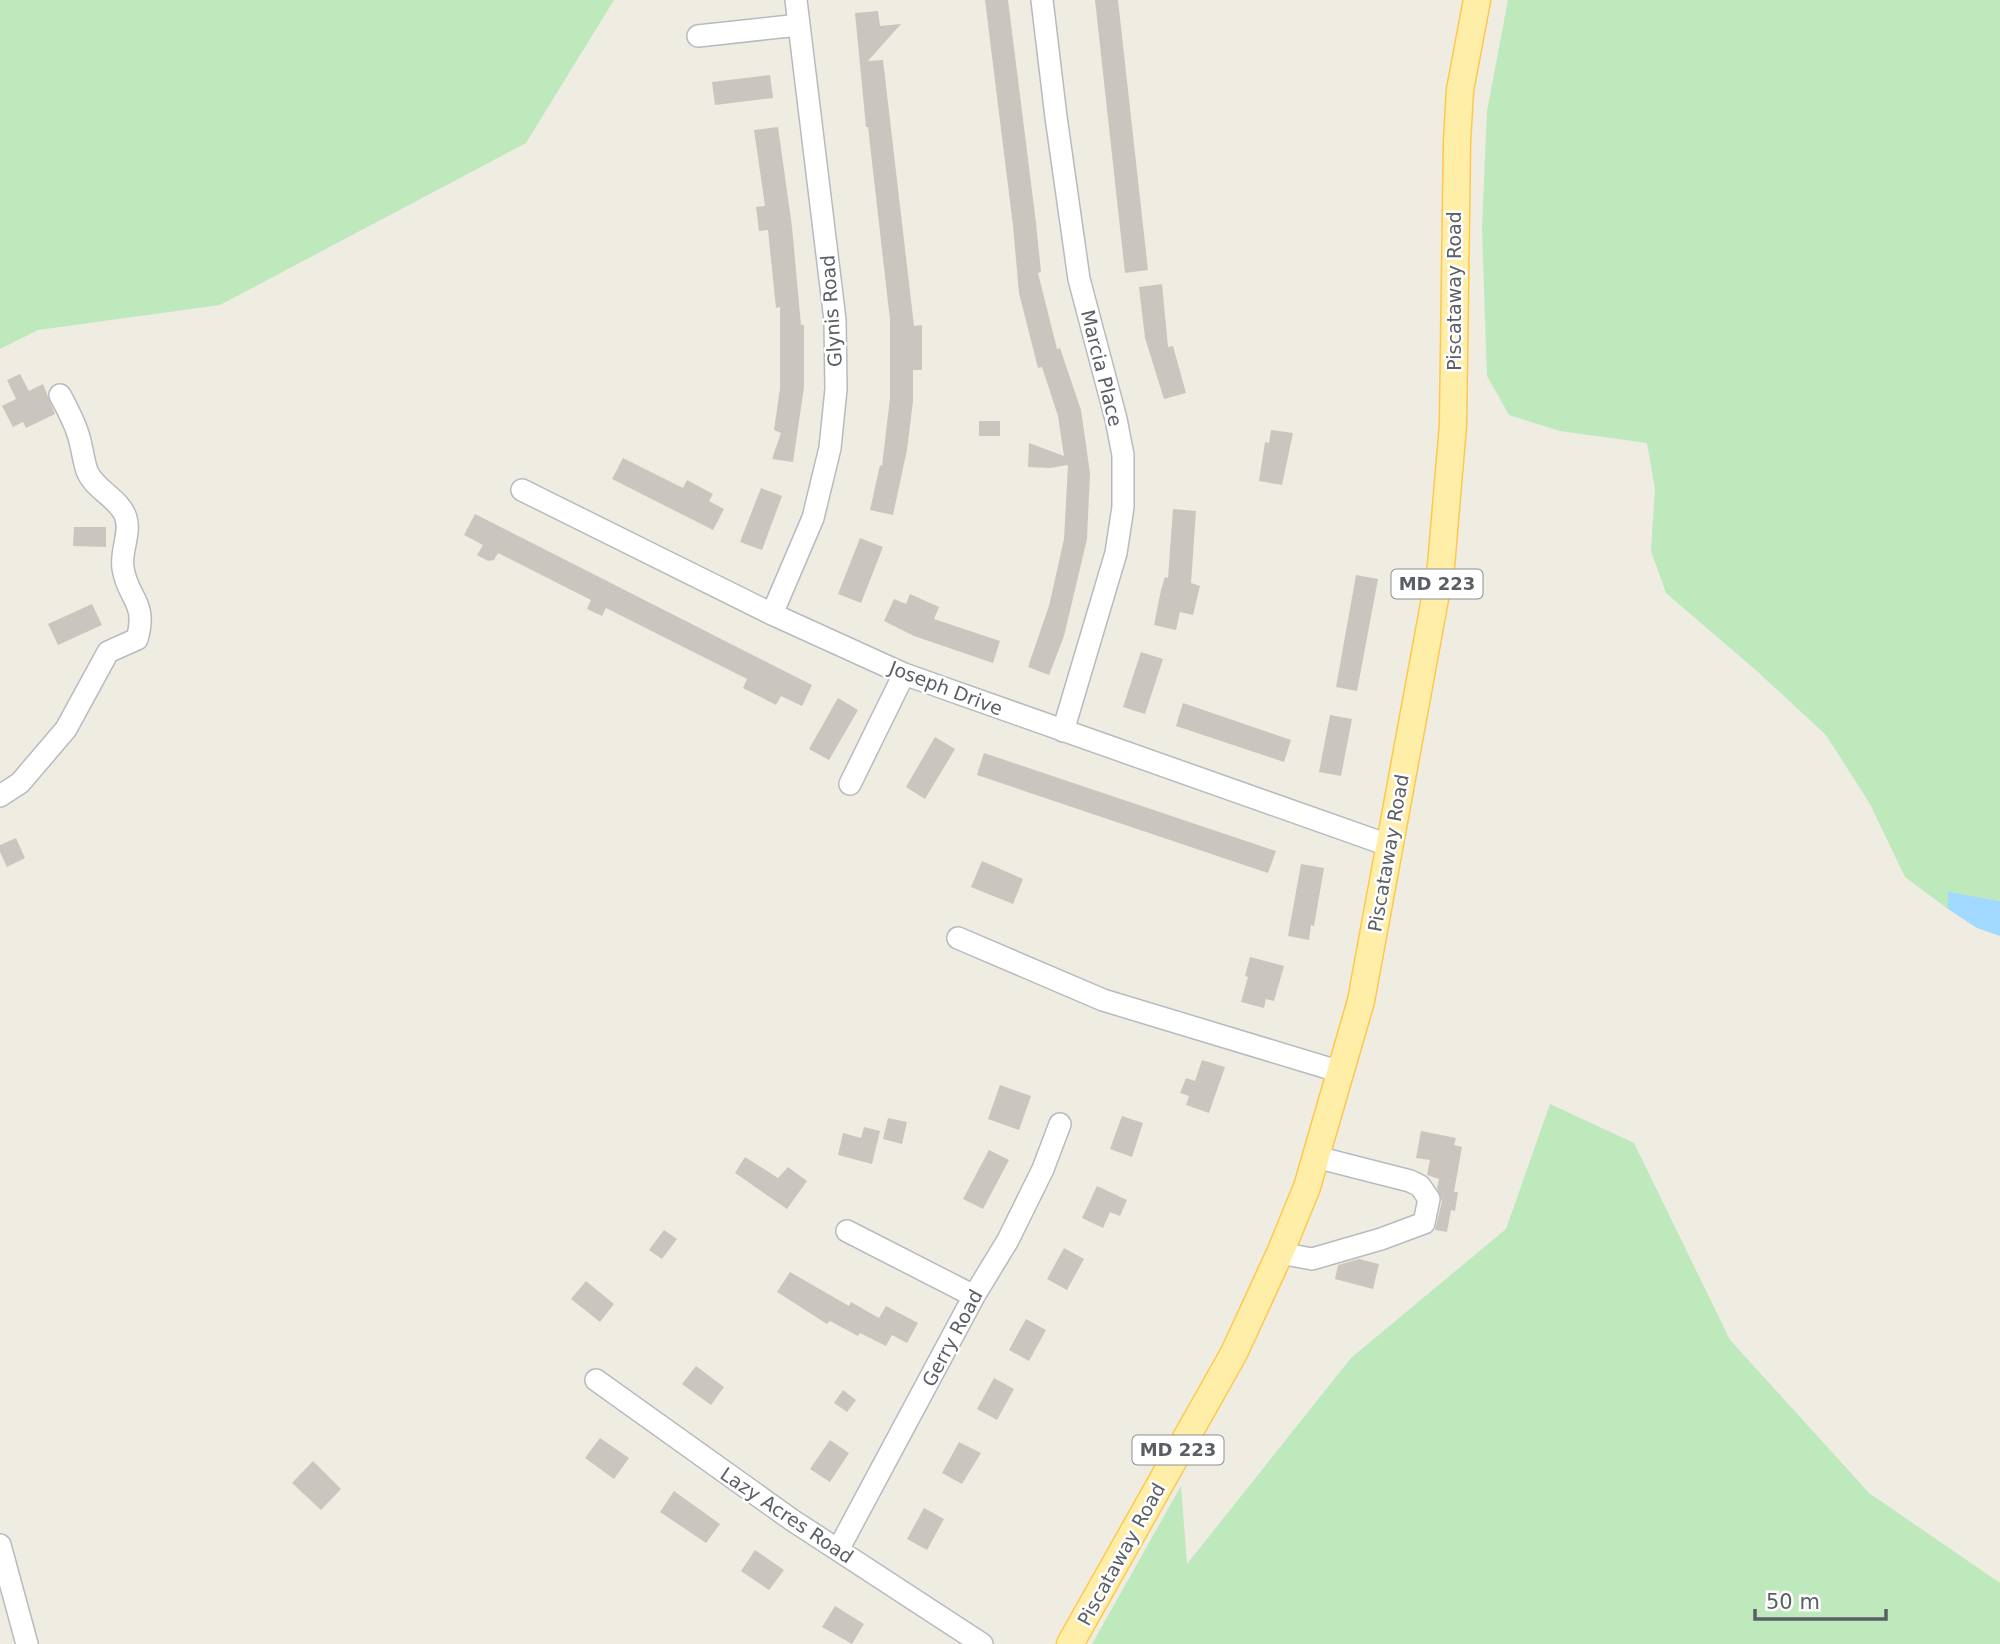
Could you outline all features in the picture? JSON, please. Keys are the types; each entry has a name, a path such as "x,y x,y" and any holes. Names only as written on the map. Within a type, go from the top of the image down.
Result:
{"main road":[{"name":"Piscataway Road","path":"1070,1644 1234,1353 1280,1252 1316,1157 1361,1001 1441,566 1453,425 1457,141 1461,90 1477,0"}],"street":[{"name":"Glynis Road","path":"772,614 813,518 830,448 836,389 835,320 796,0"},
{"name":"Marcia Place","path":"1042,0 1079,279 1116,419 1122,455 1122,507 1116,553 1063,731"},
{"path":"698,36 799,25"},
{"path":"0,796 20,783 66,729 108,652 137,639 142,624 139,608 123,570 122,553 127,523 124,513 87,472 78,433 61,395"},
{"name":"Joseph Drive","path":"522,490 772,614 904,674 1388,845"},
{"path":"850,784 904,674"},
{"path":"958,939 1103,1000 1341,1072"},
{"name":"Gerry Road","path":"838,1550 974,1296 1008,1240 1043,1169 1060,1124"},
{"path":"1280,1252 1312,1259 1424,1223 1428,1214 1429,1199 1420,1186 1410,1181 1316,1157"},
{"path":"848,1231 974,1296"},
{"name":"Lazy Acres Road","path":"596,1380 709,1462 982,1644"},
{"path":"0,1545 27,1644"}],"green space":[{"path":"0,0 614,0 526,143 220,305 38,330 0,349"},
{"path":"1508,0 2000,0 2000,901 1949,893 1948,909 1905,877 1870,804 1826,735 1666,593 1651,551 1655,489 1647,443 1560,431 1509,415 1487,376 1482,228 1487,111"},
{"path":"1550,1104 1634,1143 1730,1340 1869,1493 2000,1583 2000,1644 1092,1644 1181,1486 1187,1564 1351,1358 1506,1229"}],"water":[{"path":"1948,892 2000,901 2000,936 1977,928 1948,909"}],"building":[{"path":"985,0 1008,0 1036,223 1041,272 1038,273 1057,349 1060,348 1081,410 1090,473 1087,539 1064,636 1049,675 1028,667 1049,606 1064,539 1068,465 1028,467 1029,443 1064,456 1058,416 1042,367 1038,368 1019,293"},
{"path":"1095,0 1118,0 1148,270 1125,273"},
{"path":"878,11 880,26 901,24 868,61 883,60 914,326 922,325 922,370 913,370 913,401 907,450 893,515 870,510 880,465 882,466 890,398 890,320 855,13"},
{"path":"770,75 773,98 715,105 712,82"},
{"path":"778,127 792,227 801,325 804,325 804,387 793,462 772,459 781,433 774,430 780,388 780,307 776,308 768,230 759,231 756,207 765,206 754,130"},
{"path":"1162,284 1168,347 1173,346 1186,393 1164,399 1145,338 1139,287"},
{"path":"20,374 29,391 43,384 55,414 26,428 23,422 13,427 2,406 16,399 7,380"},
{"path":"979,421 1000,421 1000,436 979,436"},
{"path":"1271,430 1293,433 1282,485 1259,481 1265,442 1269,443"},
{"path":"623,458 683,488 687,480 713,494 709,501 724,509 713,530 612,479"},
{"path":"761,488 782,496 762,550 740,542"},
{"path":"1173,509 1196,511 1191,583 1200,586 1193,615 1180,612 1176,630 1154,625 1161,590 1165,577 1168,578"},
{"path":"475,514 812,685 802,706 781,696 776,705 743,688 747,679 606,608 602,616 587,609 591,600 498,553 494,560 488,561 477,555 483,545 464,535"},
{"path":"74,527 106,527 106,547 73,546"},
{"path":"860,538 883,547 861,603 838,594"},
{"path":"1356,575 1378,579 1357,691 1336,687"},
{"path":"910,594 939,607 934,619 1000,641 993,663 914,636 884,621 894,599 906,604"},
{"path":"92,604 102,625 58,645 48,624"},
{"path":"1141,652 1163,659 1145,714 1123,707"},
{"path":"838,698 858,710 829,760 809,749"},
{"path":"1183,703 1291,740 1284,762 1176,726"},
{"path":"1330,715 1352,719 1341,776 1319,772"},
{"path":"935,737 955,749 925,799 906,787"},
{"path":"984,753 1276,851 1268,873 977,775"},
{"path":"16,838 25,858 7,867 0,852 0,845"},
{"path":"982,861 1023,879 1013,904 971,887"},
{"path":"1301,864 1324,868 1309,940 1288,936"},
{"path":"1250,957 1284,966 1274,1001 1266,999 1264,1008 1241,1002"},
{"path":"1202,1060 1225,1067 1209,1113 1186,1105 1189,1096 1180,1093 1186,1078 1195,1081"},
{"path":"1000,1085 1031,1096 1019,1130 988,1119"},
{"path":"1122,1116 1143,1123 1132,1157 1110,1149"},
{"path":"888,1118 907,1122 902,1144 883,1139"},
{"path":"864,1127 880,1131 872,1164 838,1155 843,1133 861,1138"},
{"path":"1421,1131 1456,1138 1454,1145 1462,1147 1454,1192 1458,1192 1455,1211 1451,1210 1447,1232 1435,1230 1442,1201 1437,1188 1439,1179 1427,1175 1430,1160 1416,1158"},
{"path":"989,1150 1009,1160 983,1209 963,1199"},
{"path":"745,1157 778,1178 788,1167 807,1181 787,1209 735,1173"},
{"path":"1097,1186 1127,1200 1120,1216 1110,1212 1103,1228 1082,1218"},
{"path":"664,1230 677,1239 662,1259 649,1250"},
{"path":"1064,1248 1084,1259 1067,1290 1047,1279"},
{"path":"1359,1259 1379,1264 1373,1289 1335,1279 1338,1265"},
{"path":"790,1272 849,1306 851,1302 879,1318 886,1306 918,1323 907,1343 892,1335 886,1346 860,1333 858,1336 830,1321 827,1324 777,1292"},
{"path":"586,1281 614,1304 600,1322 571,1299"},
{"path":"1026,1319 1046,1330 1029,1361 1009,1350"},
{"path":"696,1366 724,1387 711,1405 682,1384"},
{"path":"994,1378 1014,1389 997,1420 977,1409"},
{"path":"843,1390 856,1400 847,1412 834,1403"},
{"path":"600,1438 629,1458 614,1479 585,1458"},
{"path":"830,1440 849,1453 830,1482 810,1469"},
{"path":"959,1442 981,1453 962,1484 942,1473"},
{"path":"313,1461 341,1489 321,1510 292,1483"},
{"path":"674,1491 720,1524 706,1543 660,1512"},
{"path":"924,1508 944,1519 927,1550 907,1539"},
{"path":"755,1550 784,1570 769,1590 741,1571"},
{"path":"835,1606 864,1624 852,1644 822,1627"}]}
